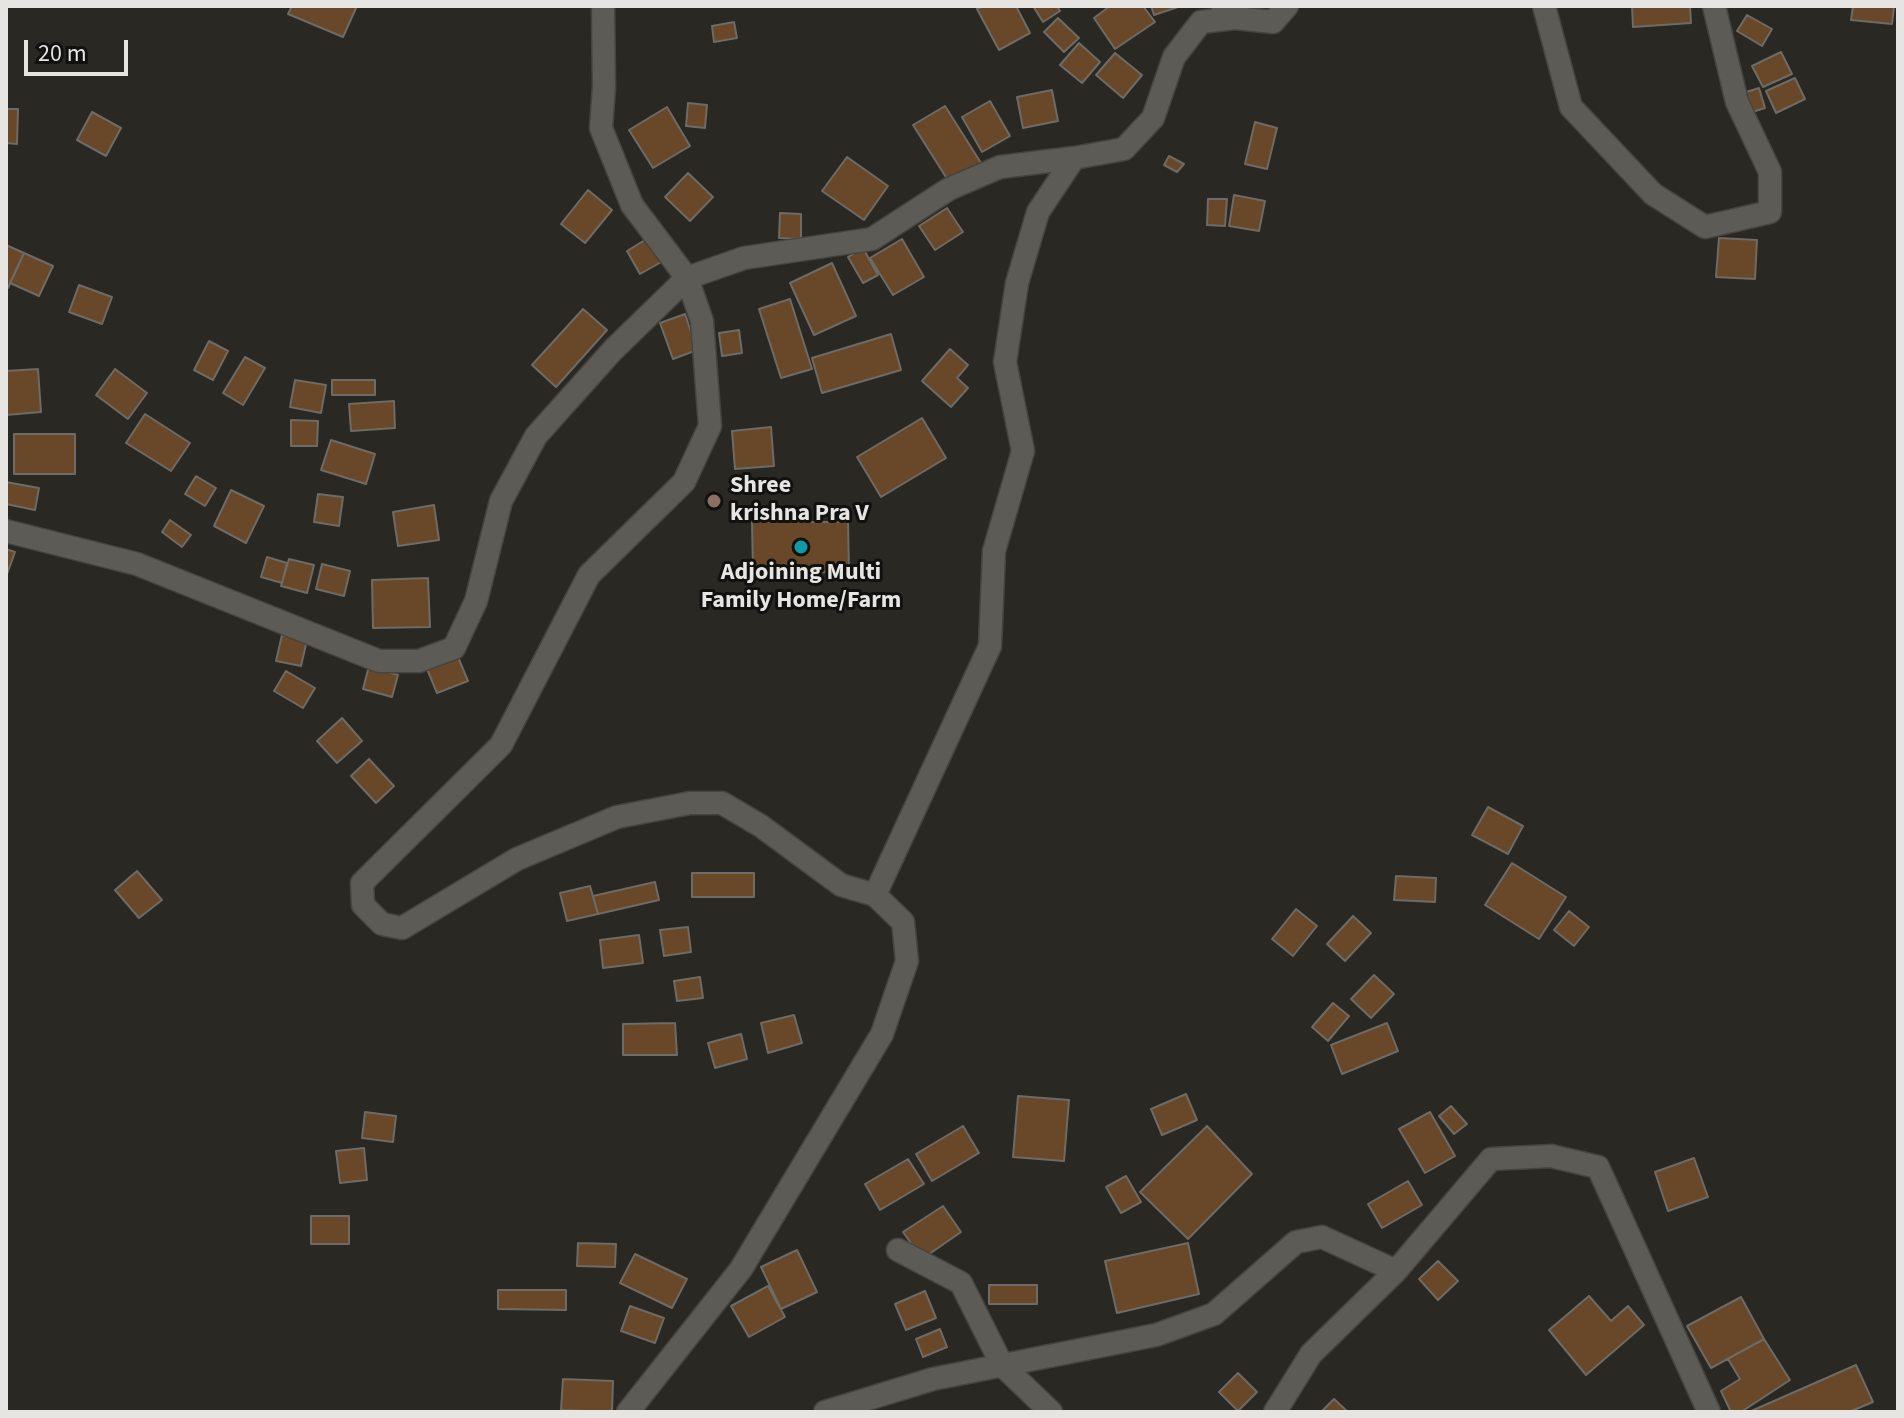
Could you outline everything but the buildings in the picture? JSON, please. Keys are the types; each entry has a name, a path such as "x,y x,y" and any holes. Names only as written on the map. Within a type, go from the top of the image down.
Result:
{"street":[{"path":"603,6 601,128 632,205 687,278 702,321 710,426 684,482 589,575 501,745 362,883 363,905 382,924 402,928 517,859 617,817 690,803 722,803 761,826 841,885 875,895 903,922 907,961 882,1034 741,1269 628,1412"},
{"path":"6,531 137,564 379,661 419,661 454,648 476,601 501,501 536,436 613,350 687,278 744,258 872,239 949,189 1000,167 1124,149 1153,118 1174,57 1201,22 1227,12 1273,22 1287,6"},
{"path":"1544,6 1571,107 1653,194 1705,227 1770,212 1770,172 1737,102 1714,6"},
{"path":"875,895 990,646 994,551 1023,451 1005,362 1017,283 1038,212 1074,158"},
{"path":"1275,1412 1311,1354 1396,1271 1491,1159 1551,1156 1598,1167 1709,1412"},
{"path":"825,1412 933,1379 1156,1335 1214,1314 1296,1242 1322,1237 1396,1271"},
{"path":"898,1250 961,1283 1002,1365 1051,1412"}],"place":[{"name":"Shree krishna Pra V","path":"714,501"},
{"name":"Adjoining Multi Family Home/Farm","path":"801,547"}]}
